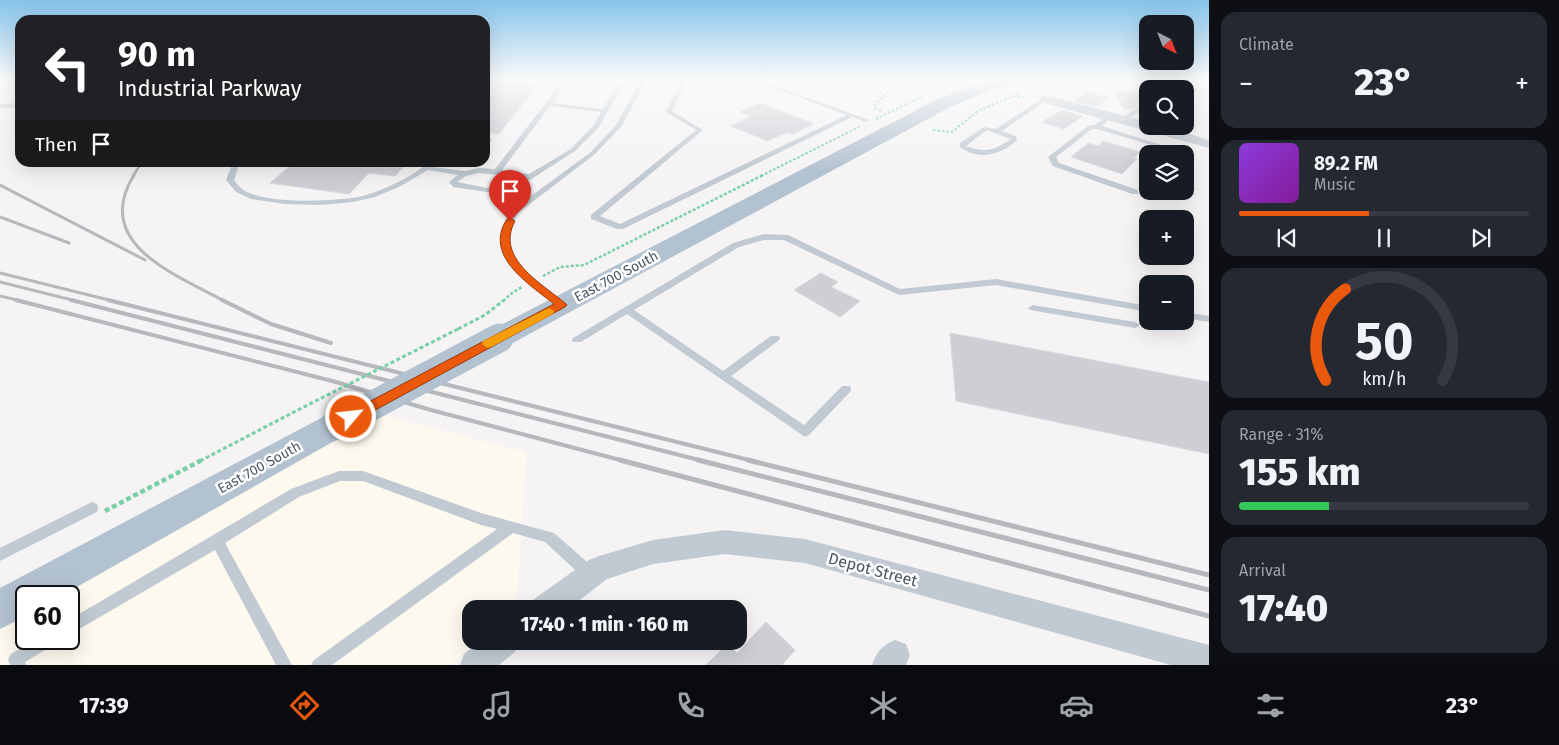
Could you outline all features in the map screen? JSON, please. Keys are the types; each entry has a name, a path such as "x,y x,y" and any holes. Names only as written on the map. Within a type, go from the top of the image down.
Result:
{"main road":[{"name":"East 700 South","path":"0,610 334,426 934,109"}],"street":[{"path":"1086,109 1139,123"},
{"path":"1178,135 1209,144"},
{"name":"Depot Street","path":"556,600 599,569 653,552 725,542 805,551 1209,660"},
{"path":"475,665 493,650"}],"lane":[{"path":"497,171 544,109"},
{"path":"530,176 497,171 472,170 453,182 456,186 487,190 505,189 530,176 573,150 597,126 605,111 589,109"},
{"path":"561,305 517,269 506,249 506,230 515,212 593,153 619,126 628,109"},
{"path":"670,109 669,112 700,130 594,217 620,227 852,115"},
{"path":"835,109 868,122"},
{"path":"997,131 1014,137 1014,140 992,154 985,155 963,147 962,144 986,128 997,131 1030,109"},
{"path":"1124,119 1138,109"},
{"path":"1097,127 1110,115"},
{"path":"1135,192 1056,164 1052,157 1090,127 1097,127 1154,145"},
{"path":"235,167 230,180 244,194 268,199 344,202 364,198 401,184 426,167"},
{"path":"437,167 463,174"},
{"path":"577,340 736,245 771,237 785,237 899,292 996,282 1139,306"},
{"path":"1033,308 1135,325"},
{"path":"627,310 805,432 846,389"},
{"path":"1194,316 1209,319"},
{"path":"723,376 775,338"},
{"path":"80,622 295,493 339,476 363,476 481,519 549,537 591,574"},
{"path":"0,555 98,509"},
{"path":"319,665 511,527"},
{"path":"217,541 284,665"},
{"path":"18,665 16,659 31,650"}],"path":[{"path":"876,109 880,112"},
{"path":"560,267 584,265 895,109"},
{"path":"98,509 480,318 500,304 508,294"}],"shaded area":[{"path":"378,414 527,452 517,600 462,600 462,650 469,650 450,665 0,665 0,619 15,611 15,650 80,650 80,585 62,585"}],"building":[{"path":"490,109 519,109 499,134 490,133"},
{"path":"747,109 776,109 814,124 793,134 787,132 768,141 731,126 752,116 740,112"},
{"path":"1062,110 1083,116 1064,129 1042,122"},
{"path":"1103,141 1139,153 1134,158 1137,159 1122,174 1071,157 1088,143 1098,146"},
{"path":"289,167 403,167 395,176 369,173 349,194 270,183"},
{"path":"821,273 838,282 831,287 860,301 840,317 794,290"},
{"path":"950,333 1209,382 1209,454 956,401"},
{"path":"766,622 795,650 782,665 706,665 721,650 734,650 737,653 740,650 747,650 747,642"}],"railway":[{"path":"133,176 139,167"},
{"path":"134,175 124,199 123,220 131,238 145,254 164,268 223,301"},
{"path":"0,185 145,260"},
{"path":"0,217 69,243"},
{"path":"0,273 113,301"},
{"path":"0,282 76,301"},
{"path":"0,296 21,301"},
{"path":"16,300 336,382 431,410 624,461"},
{"path":"71,300 703,461"},
{"path":"108,300 753,461"},
{"path":"223,301 271,324 331,343"},
{"path":"620,460 1209,616"},
{"path":"698,460 1209,590"},
{"path":"748,460 1209,575"}],"slow traffic":[{"path":"487,344 549,311"}],"route":[{"path":"351,417 561,305 517,269 506,249 506,230 510,221"}]}
